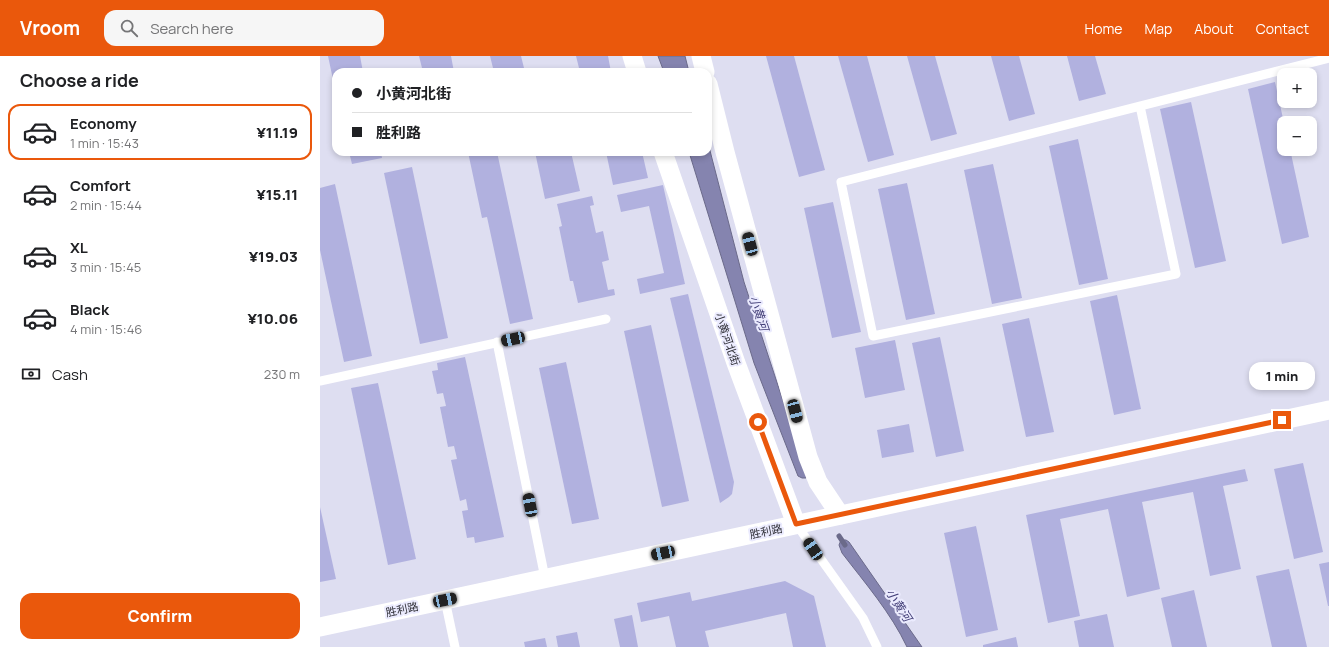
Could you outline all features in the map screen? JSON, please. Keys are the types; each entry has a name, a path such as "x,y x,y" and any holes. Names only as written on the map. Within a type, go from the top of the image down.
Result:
{"street":[{"path":"632,56 636,68"},
{"path":"701,56 704,68"},
{"path":"712,100 808,457 818,482 840,515"},
{"name":"小黄河北街","path":"664,156 736,363 796,524"},
{"name":"胜利路","path":"320,627 1329,410"}],"lane":[{"path":"1140,106 1176,274 873,336 841,182 1140,106 1329,58"},
{"path":"320,381 606,319"},
{"path":"498,342 545,578"},
{"path":"796,524 863,618 877,647"},
{"path":"445,600 455,647"}],"water":[{"path":"658,56 685,56 688,68 662,68"},
{"path":"690,156 711,156 744,282 807,474 806,478 798,476 754,363"},
{"path":"841,540 846,540 849,542 922,647 907,647 901,634 885,610 842,553 839,545"}],"building":[{"path":"328,56 360,56 362,68 332,68 332,75"},
{"path":"419,56 451,56 453,68 422,68"},
{"path":"490,56 521,56 524,68 493,68"},
{"path":"576,56 608,56 610,68 579,68"},
{"path":"766,56 794,56 825,170 799,177"},
{"path":"838,56 867,56 894,155 868,162"},
{"path":"907,56 935,56 957,134 931,141"},
{"path":"991,56 1019,56 1035,114 1009,121"},
{"path":"1067,56 1095,56 1106,94 1079,101"},
{"path":"1275,82 1277,91 1277,108 1281,108 1282,116 1277,116 1277,156 1292,156 1309,237 1282,244 1248,89"},
{"path":"1191,102 1226,261 1195,268 1160,109"},
{"path":"1078,139 1108,279 1079,285 1049,146"},
{"path":"350,156 382,156 382,158 352,164"},
{"path":"469,156 498,156 533,319 510,324 487,217 482,218"},
{"path":"536,156 572,156 580,191 545,199"},
{"path":"607,156 643,156 648,178 613,185"},
{"path":"993,164 1022,298 992,304 964,170"},
{"path":"412,167 448,338 420,344 384,173"},
{"path":"907,183 935,314 906,320 878,189"},
{"path":"335,184 372,356 344,362 320,250 320,188"},
{"path":"663,185 685,284 640,294 637,279 664,273 649,206 621,212 617,195"},
{"path":"592,196 594,205 590,206 596,233 603,231 609,260 602,262 608,290 614,289 615,295 578,303 573,281 570,281 559,227 562,226 557,204"},
{"path":"833,202 861,332 832,338 804,208"},
{"path":"688,294 734,482 732,494 720,503 670,298"},
{"path":"1117,295 1141,409 1114,415 1090,301"},
{"path":"1029,318 1054,432 1026,437 1002,324"},
{"path":"651,325 689,501 662,507 624,331"},
{"path":"940,337 964,451 936,457 912,343"},
{"path":"895,340 905,390 865,398 855,348"},
{"path":"465,357 504,537 475,543 474,537 467,538 462,511 468,510 466,499 460,501 451,460 457,459 454,446 448,447 440,407 446,406 443,393 437,394 432,371 438,370 437,363"},
{"path":"566,362 599,519 572,524 539,368"},
{"path":"378,383 416,559 388,565 351,388"},
{"path":"909,424 914,452 882,458 877,430"},
{"path":"1303,463 1323,552 1294,559 1274,469"},
{"path":"1245,469 1248,481 1223,486 1241,569 1210,576 1193,492 1142,502 1160,589 1127,597 1108,509 1060,519 1080,616 1048,623 1026,515"},
{"path":"320,507 336,579 320,582"},
{"path":"976,526 998,630 966,637 944,533"},
{"path":"1329,562 1329,606 1328,606 1319,564"},
{"path":"1289,569 1307,647 1272,647 1256,576"},
{"path":"785,581 814,596 826,647 793,647 786,613 705,631 709,647 676,647 669,616 641,622 637,603 690,592 692,601"},
{"path":"1194,590 1207,647 1172,647 1161,598"},
{"path":"1107,614 1114,647 1079,647 1074,621"},
{"path":"632,615 638,647 620,647 614,619"},
{"path":"577,632 580,647 558,647 556,636"},
{"path":"1016,637 1018,647 983,647 983,645"},
{"path":"545,638 547,647 525,647 524,642"}],"waterway":[{"name":"小黄河","path":"839,536 845,545"}],"route":[{"path":"758,422 796,524 1282,420"}]}
